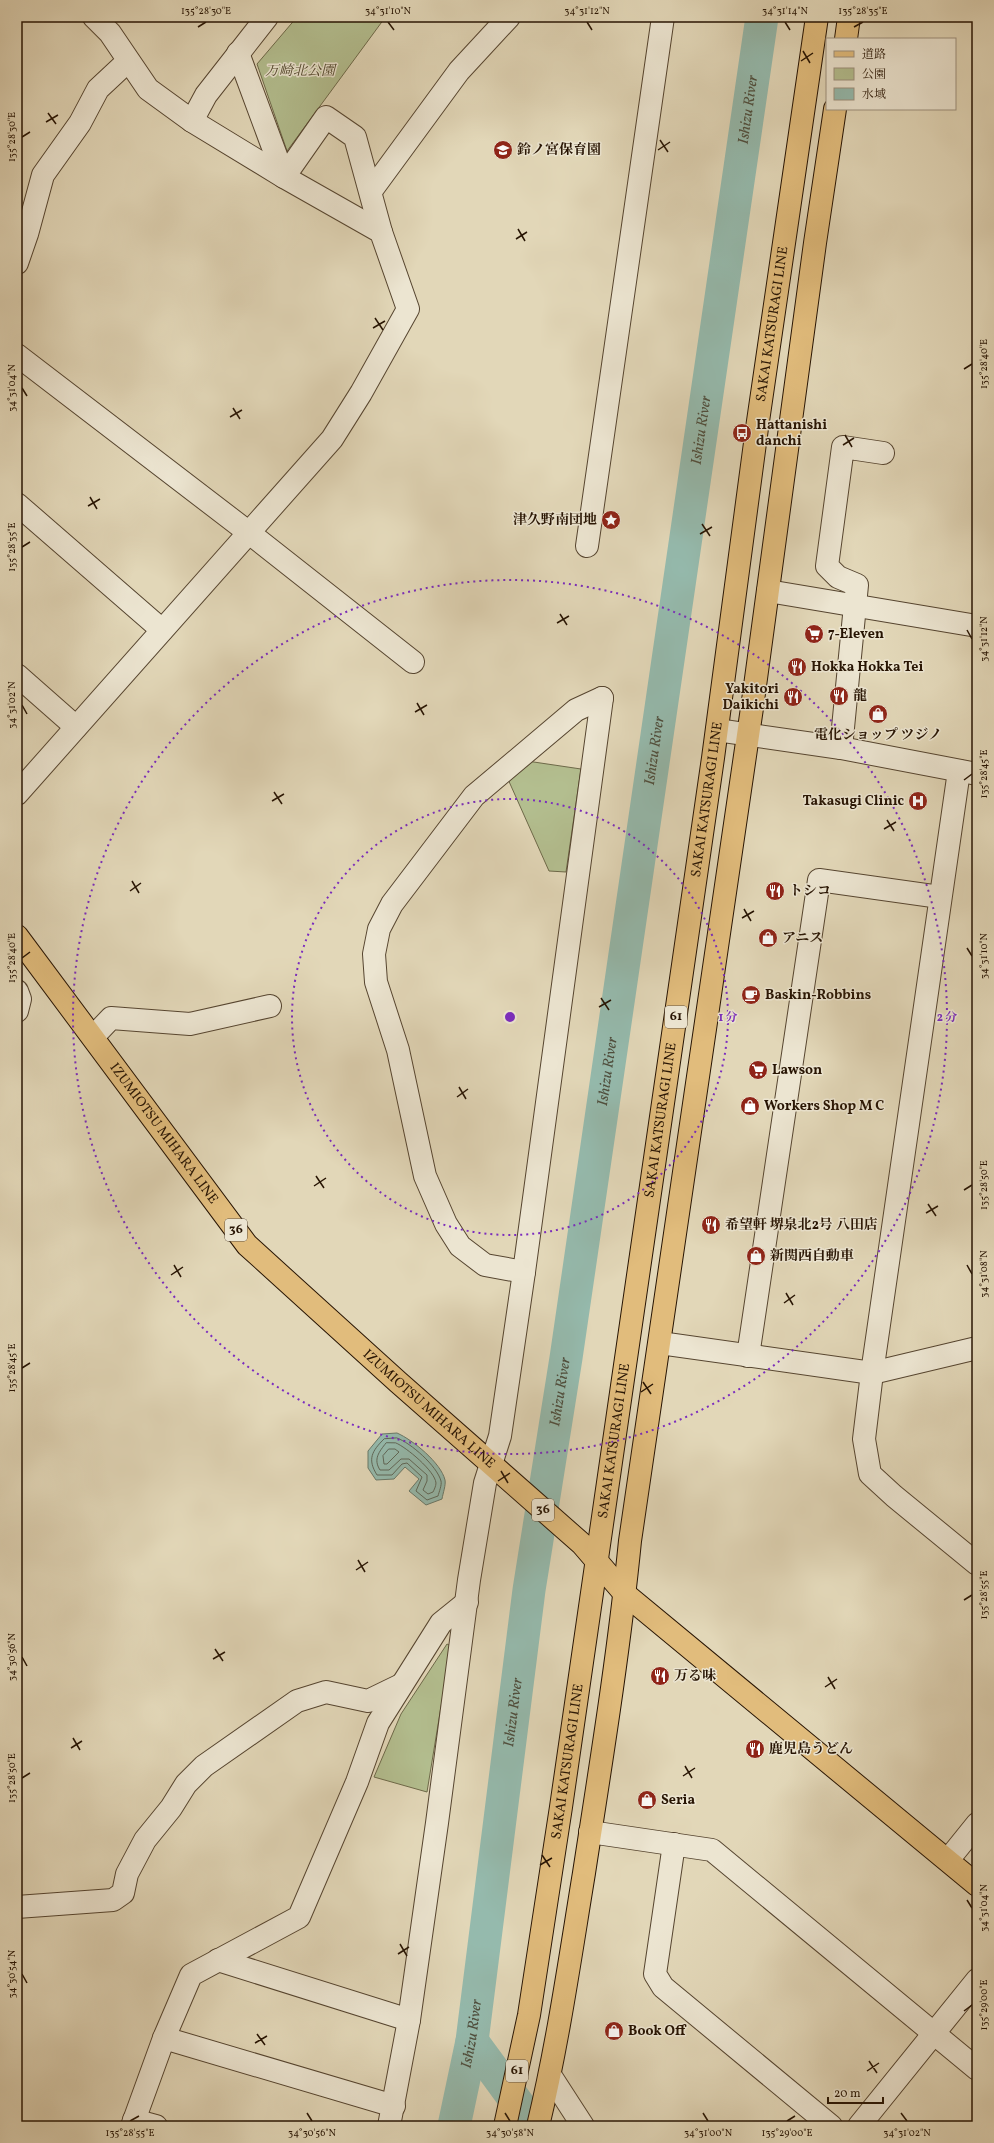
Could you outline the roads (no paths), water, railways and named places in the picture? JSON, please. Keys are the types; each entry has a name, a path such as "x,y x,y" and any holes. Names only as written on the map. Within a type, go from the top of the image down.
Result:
{"main road":[{"name":"SAKAI KATSURAGI LINE","path":"505,2126 529,2015 597,1560 717,730 756,436 817,17"},
{"path":"846,38 849,17"},
{"name":"61","path":"538,2126 549,2081 590,1832 625,1594 630,1541 748,734 815,243 835,110"},
{"name":"IZUMIOTSU MIHARA LINE","path":"17,936 247,1244 506,1479 579,1542 597,1560 625,1594 977,1884"}],"street":[{"path":"94,17 110,33 148,90 192,121 284,177 381,232"},
{"path":"192,121 206,95 267,17"},
{"path":"371,191 459,71 509,17"},
{"path":"587,546 663,17"},
{"path":"238,53 284,177"},
{"path":"17,263 27,234 43,175 80,123 98,89 128,61"},
{"path":"17,794 332,439 362,393 408,309 381,232 371,191 354,137 326,117 284,177"},
{"path":"17,356 248,532 414,662"},
{"path":"841,748 857,585 838,577 827,566 843,447 883,453"},
{"path":"17,504 162,630"},
{"path":"768,591 977,626"},
{"path":"17,675 76,727"},
{"path":"164,2038 391,2116 409,2020 468,1602 469,1580 490,1464 500,1436 524,1272 602,698 576,710 474,796 392,904 379,929 374,954 376,982 398,1050 425,1176 446,1224 460,1246 485,1265 524,1272"},
{"path":"717,730 841,748 968,773 940,897 872,1373 864,1439 870,1474 894,1496 977,1564"},
{"path":"748,1356 819,880 940,897"},
{"path":"17,991 20,999 17,1011"},
{"path":"93,1037 111,1018 190,1024 270,1006"},
{"path":"660,1343 872,1373 977,1348"},
{"path":"156,2126 133,2123 164,2038 191,1975 299,1917 358,1782 378,1723 442,1623 468,1602"},
{"path":"17,1907 113,1900 123,1893 127,1874 145,1840 171,1808 186,1784 204,1766 297,1701 326,1692 368,1701 403,1684"},
{"path":"948,1860 977,1824"},
{"path":"590,1832 712,1850 977,2069"},
{"path":"674,1844 655,1974 663,1987 831,2126"},
{"path":"218,1960 409,2020"},
{"path":"859,2126 977,1980"},
{"path":"549,2081 583,2126"}],"water":[{"path":"397,1433 418,1446 438,1466 445,1480 442,1499 426,1505 409,1491 419,1479 405,1467 394,1479 376,1480 368,1468 368,1451 382,1434"}],"waterway":[{"name":"Ishizu River","path":"454,2126 472,2041 529,1590 566,1358 762,17"},
{"path":"472,2041 534,2126"}],"place":[{"name":"鈴ノ宮保育園","path":"503,150"},
{"name":"Hattanishi danchi","path":"742,433"},
{"name":"津久野南団地","path":"611,520"},
{"name":"7-Eleven","path":"814,634"},
{"name":"Hokka Hokka Tei","path":"797,667"},
{"name":"龍","path":"839,696"},
{"name":"Yakitori Daikichi","path":"793,697"},
{"name":"電化ショップ ツジノ","path":"878,714"},
{"name":"Takasugi Clinic","path":"918,801"},
{"name":"トシコ","path":"775,891"},
{"name":"アニス","path":"768,938"},
{"name":"Baskin-Robbins","path":"751,995"},
{"name":"Lawson","path":"758,1070"},
{"name":"Workers Shop M C","path":"750,1106"},
{"name":"希望軒 堺泉北2号 八田店","path":"711,1225"},
{"name":"新関西自動車","path":"756,1256"},
{"name":"万る味","path":"660,1676"},
{"name":"鹿児島うどん","path":"755,1749"},
{"name":"Seria","path":"647,1800"},
{"name":"Book Off","path":"614,2031"}],"park label":[{"name":"万崎北公園","path":"300,71"}]}
